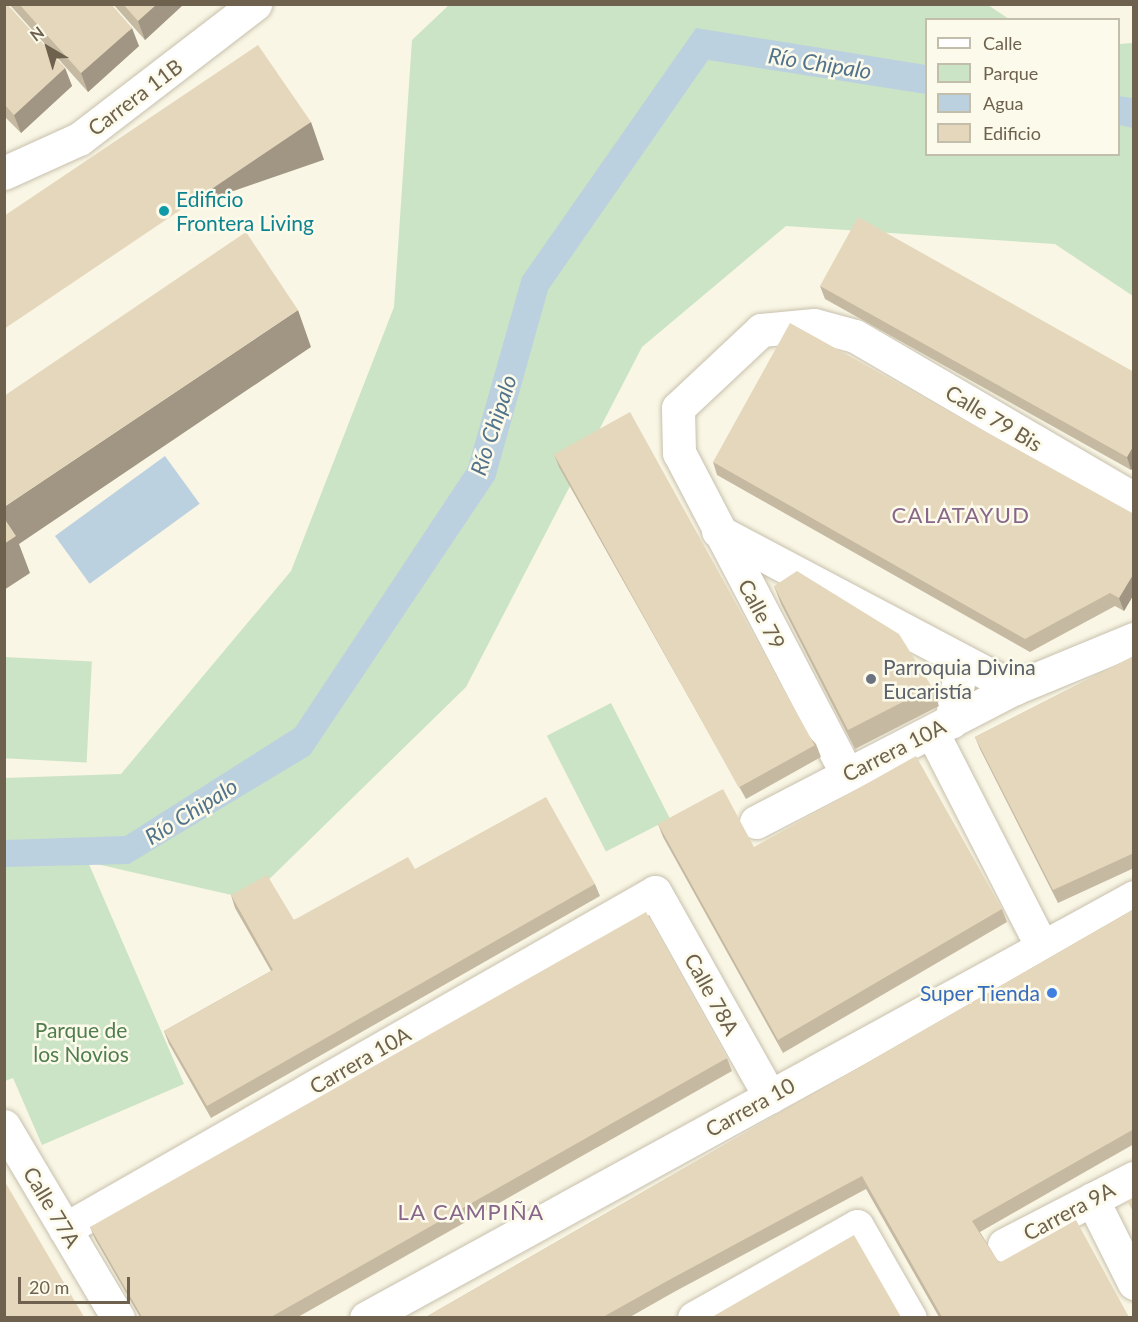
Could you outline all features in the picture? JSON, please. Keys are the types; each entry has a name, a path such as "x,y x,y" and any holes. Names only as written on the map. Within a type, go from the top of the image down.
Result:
{"street":[{"name":"Carrera 11B","path":"4,173 79,139 255,4"},
{"name":"Calle 79 Bis","path":"679,453 678,408 761,330 814,325 855,336 1134,499"},
{"name":"Calle 79","path":"679,453 847,774"},
{"path":"718,531 1015,688"},
{"name":"Carrera 10A","path":"756,822 1015,688 1134,639"},
{"path":"962,661 941,727 1041,945"},
{"name":"Carrera 10A","path":"65,1229 655,892"},
{"name":"Calle 78A","path":"655,892 770,1097"},
{"name":"Carrera 10","path":"366,1317 770,1097 1041,945 1134,897"},
{"name":"Calle 77A","path":"4,1126 118,1317"},
{"name":"Carrera 9A","path":"1004,1245 1134,1178"},
{"path":"1092,1199 1134,1283"},
{"path":"694,1317 857,1226 910,1317"}],"green space":[{"name":"Parque de los Novios","path":"449,5 988,5 1008,18 925,18 925,156 1120,156 1120,44 1133,43 1133,296 1055,244 786,226 642,347 466,687 249,899 88,862 184,1084 42,1145 13,1078 5,1081 4,778 121,774 291,571 394,307 412,40"},
{"path":"4,657 92,662 87,762 4,758"},
{"path":"611,703 670,819 606,852 547,736"}],"water":[{"name":"Río Chipalo","path":"696,28 925,65 925,94 708,60 548,290 495,479 310,755 129,864 5,867 5,840 125,836 295,728 468,467 522,277"},
{"path":"1120,96 1133,98 1133,128 1120,125"},
{"path":"165,456 200,504 90,584 55,536"}],"building":[{"path":"4,4 7,4 65,68 14,115 4,104"},
{"path":"19,4 111,4 132,28 81,73"},
{"path":"123,4 157,4 138,21"},
{"path":"258,45 311,122 4,329 4,216"},
{"path":"858,217 1134,372 1134,445 1127,457 820,286"},
{"path":"246,232 298,310 4,507 4,396"},
{"path":"790,323 1134,514 1134,573 1119,598 1110,593 1025,639 713,462"},
{"path":"630,412 815,745 739,787 554,454"},
{"path":"4,518 16,536 4,544"},
{"name":"Parroquia Divina Eucaristía","path":"797,571 899,634 932,687 848,730 774,586"},
{"path":"1134,656 1134,853 1053,890 975,737"},
{"path":"916,756 1002,909 778,1040 658,824 723,789 754,847"},
{"path":"546,797 595,884 207,1106 164,1031 273,970 231,895 267,875 294,920 408,857 415,869"},
{"path":"1134,909 1134,1129 972,1221 999,1263 1076,1220 1129,1317 942,1317 862,1176 603,1317 426,1317"},
{"path":"646,912 727,1058 271,1317 142,1317 90,1227"},
{"path":"4,1180 84,1317 4,1317"},
{"path":"1134,1197 1134,1213 1127,1201"},
{"path":"854,1235 901,1317 712,1317"}],"place":[{"name":"Edificio Frontera Living","path":"164,211"},
{"name":"Parroquia Divina Eucaristía","path":"871,679"},
{"name":"Super Tienda","path":"1052,993"}],"district":[{"name":"CALATAYUD","path":"961,515"},
{"name":"LA CAMPIÑA","path":"471,1212"}]}
